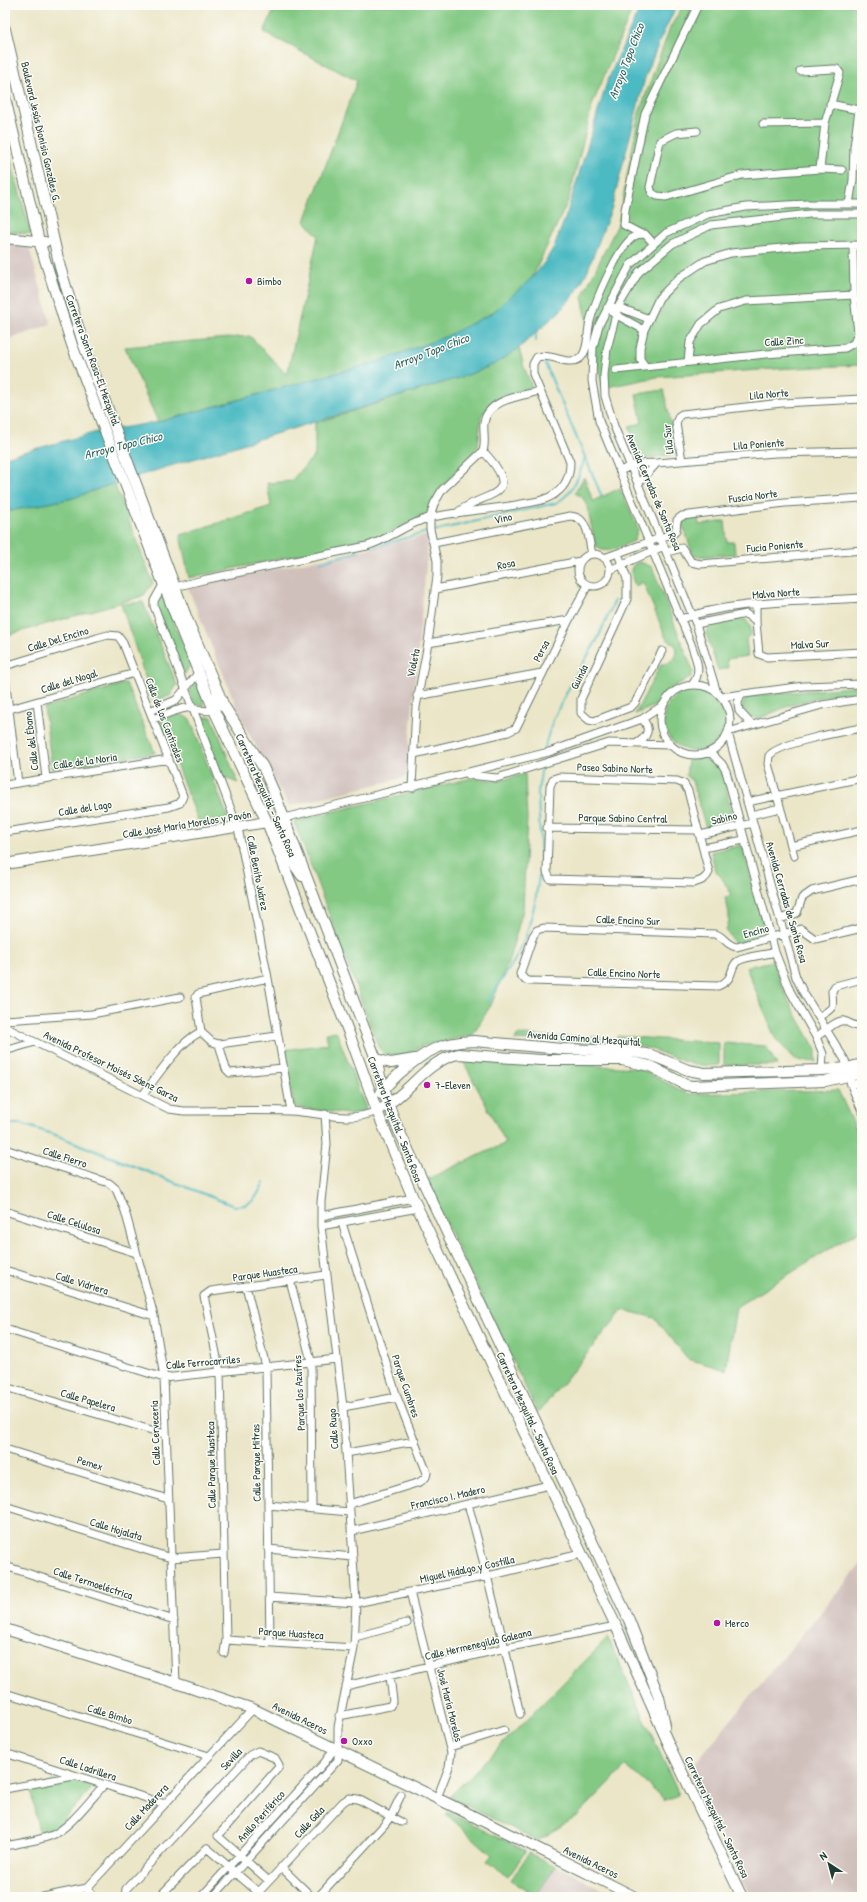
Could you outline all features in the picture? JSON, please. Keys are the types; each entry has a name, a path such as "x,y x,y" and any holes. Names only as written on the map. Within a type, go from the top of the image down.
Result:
{"main road":[{"name":"Boulevard Jesús Dionisio Gonzáles G.","path":"5,29 54,242 79,329"},
{"path":"5,98 39,241"},
{"path":"5,238 49,243 72,320 79,329 113,437"},
{"name":"Carretera Santa Rosa-El Mezquital","path":"39,241 72,345 113,437"},
{"name":"Carretera Mezquital - Santa Rosa","path":"113,437 164,583 203,669 262,767 276,820 350,1036 376,1108 413,1198 616,1626 670,1747 742,1897"},
{"name":"Carretera Mezquital - Santa Rosa","path":"131,485 175,587 203,669 214,710 276,820 293,863 312,891 376,1059 388,1104 410,1158 629,1620 659,1698 670,1747"},
{"name":"Calle José María Morelos y Pavón","path":"5,864 238,828 276,820"},
{"name":"Avenida Camino al Mezquital","path":"376,1108 383,1089 416,1058 431,1049 449,1043 474,1040 562,1049 628,1051 651,1055 680,1067 700,1072 822,1070 849,1076"},
{"name":"Avenida Camino al Mezquital","path":"376,1108 388,1104 411,1086 436,1062 458,1054 540,1060 622,1060 642,1063 692,1086 825,1081 862,1073"},
{"path":"376,1059 391,1063 416,1058"},
{"name":"Avenida Camino al Mezquital","path":"849,1076 862,1064"},
{"name":"Avenida Aceros","path":"5,1629 253,1709 337,1747 635,1897"}],"street":[{"path":"654,244 645,234 641,234 624,225 625,210 644,114 698,5"},
{"path":"800,71 837,69 840,73 824,123 820,169"},
{"path":"830,104 861,108 854,147 853,180 849,204"},
{"path":"763,124 824,123"},
{"path":"697,131 676,133 660,141 650,187 652,193 657,196 666,197 742,175 820,169 842,170"},
{"path":"853,180 862,181"},
{"name":"Avenida Cerradas de Santa Rosa","path":"692,685 698,677 698,665 681,619 599,421 592,380 593,347 607,308 630,265 666,233 708,214 746,207 862,204"},
{"name":"Avenida Cerradas de Santa Rosa","path":"719,695 693,615 611,417 605,396 604,375 607,349 618,307 639,272 672,244 712,225 810,214 862,214"},
{"path":"175,587 368,546 384,541 418,521 430,518 548,498 563,486 570,470 570,462 532,374 533,364 536,359 545,355 571,362 580,358 584,351 590,321 599,293 628,242 634,236 641,234"},
{"name":"Calle Zinc","path":"616,370 645,366 845,348 854,343 858,333 854,294 853,245"},
{"path":"645,366 640,359 640,348 644,330 659,298 679,278 706,261 731,253 802,246 862,245"},
{"path":"688,362 690,342 701,324 719,309 746,301 854,294"},
{"path":"607,308 618,307 649,319"},
{"path":"607,308 616,316 644,330"},
{"path":"455,514 467,505 496,493 501,487 497,469 483,451 484,422 488,414 494,407 503,401 540,391"},
{"name":"Lila Norte","path":"679,416 687,413 782,403 862,399"},
{"name":"Lila Sur","path":"679,416 676,423 682,461"},
{"name":"Violeta","path":"412,788 417,696 428,643 436,589 437,561 431,532 430,518 434,504 442,490 483,451"},
{"name":"Lila Poniente","path":"657,463 775,453 862,451"},
{"name":"Lila Sur","path":"620,471 631,465 640,463 657,463"},
{"name":"Lila Sur","path":"638,484 657,463"},
{"name":"Fuscia Norte","path":"661,538 674,533 679,518 688,514 786,503 862,498"},
{"name":"Vino","path":"434,543 570,516 577,516 585,525 592,554"},
{"path":"604,558 661,538"},
{"name":"Fucia Poniente","path":"665,549 682,548 691,562 701,564 862,550"},
{"path":"610,570 622,563 652,551 665,549"},
{"path":"618,553 622,563"},
{"path":"592,554 604,558 608,563 610,570 608,576 602,584 595,586 588,585 582,581 578,575 580,561 585,556 592,554"},
{"name":"Rosa","path":"436,589 580,561"},
{"name":"Guinda","path":"622,563 627,579 627,599 581,699 581,712 590,720 594,721 631,707 635,703 662,651"},
{"name":"Calle Benito Juárez","path":"164,583 154,601 154,606 194,708 238,828 268,978 291,1111"},
{"name":"Persa","path":"414,754 508,732 516,728 542,673 588,585"},
{"name":"Malva Norte","path":"693,615 756,605 862,598"},
{"path":"756,605 756,622"},
{"name":"Malva Norte","path":"696,624 744,614 750,616 756,622"},
{"path":"681,619 693,615"},
{"path":"428,643 569,620"},
{"name":"Malva Sur","path":"756,622 758,651 760,655 767,658 862,652"},
{"name":"Calle Del Encino","path":"5,666 108,635 118,636"},
{"name":"Calle de los Cantizales","path":"118,636 123,643 135,672 183,796 180,803 169,807"},
{"path":"150,711 176,700 203,669"},
{"name":"Calle del Nogal","path":"10,709 135,672"},
{"path":"417,696 542,673"},
{"path":"5,678 18,783"},
{"path":"719,695 741,695 804,686 862,684"},
{"path":"692,685 708,687 719,695 729,713 728,732 719,746 710,752 690,755 679,752 670,746 660,729 659,716 662,706 674,691 692,685"},
{"path":"741,695 738,703 739,712 752,725"},
{"path":"728,732 822,705 862,699"},
{"name":"Calle del Ébano","path":"37,702 46,778"},
{"name":"Calle José María Morelos y Pavón","path":"276,820 412,788 549,752 642,719 662,706"},
{"path":"153,719 174,711 194,708 209,712 214,710"},
{"path":"637,743 644,739 648,733 647,726 642,719"},
{"path":"794,856 767,760 771,752 825,735 862,728"},
{"name":"Avenida Cerradas de Santa Rosa","path":"728,732 799,984 845,1060 849,1076 862,1111"},
{"name":"Calle José María Morelos y Pavón","path":"465,774 497,778 550,762 598,745 609,743 637,743 670,746"},
{"path":"710,752 722,764 726,771 775,952 790,991 816,1037 823,1054 822,1070"},
{"name":"Calle de la Noria","path":"5,784 169,759"},
{"name":"Paseo Sabino Norte","path":"547,828 550,786 553,779 559,776 677,781 684,784 688,791 699,833"},
{"path":"747,802 862,778"},
{"name":"Calle del Lago","path":"5,832 169,807"},
{"path":"751,815 780,808"},
{"name":"Sabino","path":"699,833 753,823"},
{"path":"547,828 547,872 548,877 552,880 694,883 705,878 709,872 699,833"},
{"name":"Parque Sabino Central","path":"547,828 699,833"},
{"path":"791,846 862,830"},
{"path":"703,848 744,840"},
{"path":"780,919 797,913 802,898 812,891 862,879"},
{"name":"Encino","path":"715,934 722,937 728,944 737,947 800,929 815,939 862,928"},
{"name":"Calle Encino Sur","path":"525,980 520,971 533,936 540,929 715,934"},
{"name":"Calle Encino Norte","path":"525,980 712,986 722,984 730,979 737,962 775,952"},
{"path":"268,978 201,992 196,997 201,1032 207,1039 218,1044 277,1036"},
{"path":"819,1017 833,1007 834,1002 832,991 835,986 862,979"},
{"path":"5,1020 92,1014 180,997"},
{"path":"816,1037 842,1021 853,1026 862,1026"},
{"name":"Avenida Profesor Moisés Sáenz Garza","path":"5,1027 143,1095 162,1106 177,1111 291,1111 352,1118 366,1116 376,1108"},
{"path":"143,1095 189,1039 201,1032"},
{"path":"5,1051 35,1042"},
{"path":"218,1044 226,1069 230,1073 283,1068"},
{"path":"849,1076 862,1082"},
{"name":"Calle Rugo","path":"325,1114 327,1144 321,1226 342,1407 356,1603 354,1648 339,1716 337,1747"},
{"name":"Calle Fierro","path":"5,1149 104,1182 116,1189"},
{"name":"Calle Cervecería","path":"116,1189 125,1211 154,1316 164,1378 165,1434 176,1683"},
{"path":"321,1216 413,1198"},
{"path":"385,1204 387,1214"},
{"path":"321,1226 418,1208"},
{"name":"Calle Celulosa","path":"5,1211 136,1253"},
{"name":"Parque Cumbres","path":"342,1223 397,1397 427,1473 426,1477 420,1482 349,1504"},
{"name":"Calle Vidriera","path":"5,1270 154,1316"},
{"name":"Parque Huasteca","path":"207,1293 326,1275"},
{"name":"Parque los Azufres","path":"290,1280 311,1361 312,1508"},
{"name":"Calle Parque Mitras","path":"246,1286 266,1367 270,1642"},
{"name":"Calle Parque Huasteca","path":"207,1293 204,1296 204,1301 220,1372 226,1640 224,1653"},
{"name":"Calle Ferrocarriles","path":"5,1329 164,1378 337,1359"},
{"name":"Calle Papelera","path":"5,1387 165,1434"},
{"path":"342,1407 397,1397"},
{"path":"346,1453 415,1441"},
{"name":"Pemex","path":"5,1448 168,1499"},
{"name":"Francisco I. Madero","path":"352,1531 549,1485"},
{"path":"468,1504 488,1576 496,1616 520,1714"},
{"path":"268,1505 350,1512"},
{"name":"Calle Hojalata","path":"5,1506 171,1558 223,1554"},
{"path":"268,1549 353,1557"},
{"name":"Miguel Hidalgo y Costilla","path":"269,1597 356,1603 488,1576 581,1554"},
{"name":"Calle Termoeléctrica","path":"5,1566 174,1620"},
{"name":"José María Morelos","path":"410,1592 451,1753 450,1767 438,1798"},
{"path":"355,1637 407,1623"},
{"name":"Calle Hermenegildo Galeana","path":"346,1686 505,1648 616,1626"},
{"name":"Parque Huasteca","path":"226,1640 354,1648"},
{"path":"339,1716 390,1706 393,1701 390,1676"},
{"name":"Calle Bimbo","path":"5,1693 209,1756"},
{"name":"Calle Maderera","path":"88,1888 253,1709"},
{"path":"450,1747 504,1730"},
{"name":"Anillo Periférico","path":"201,1897 331,1756 337,1747"},
{"name":"Anillo Periférico","path":"213,1897 335,1765 338,1760 337,1747"},
{"name":"Sevilla","path":"125,1897 126,1889 250,1755 258,1751 275,1758 278,1761 278,1768 218,1836 240,1856"},
{"name":"Calle Ladrillera","path":"5,1753 165,1804"},
{"path":"5,1789 76,1776"},
{"path":"306,1783 313,1789"},
{"path":"5,1846 46,1837 57,1833 69,1823 104,1785"},
{"path":"318,1897 391,1816 401,1795"},
{"name":"Calle Gala","path":"256,1895 348,1798 358,1798 401,1822"},
{"path":"159,1897 207,1848 229,1867 256,1895"},
{"path":"240,1856 268,1881"},
{"path":"281,1867 312,1897"},
{"path":"43,1897 88,1888 93,1897"}],"shaded area":[{"path":"5,242 28,244 51,324 5,341"},
{"path":"429,535 406,777 289,806 243,723 188,588"},
{"path":"862,1563 862,1897 750,1897 690,1769"},
{"path":"556,1866 618,1897 535,1897"}],"green space":[{"path":"276,5 634,5 593,103 568,201 532,278 519,290 492,313 476,323 445,337 380,361 158,422 125,347 250,336 287,375 318,236 305,221 357,81 264,32"},
{"path":"683,5 862,5 862,365 657,377 603,388 582,297 618,224 639,113 670,28"},
{"path":"5,138 31,234 5,231"},
{"path":"519,348 524,367 532,387 494,400 481,417 478,447 435,495 427,514 382,537 189,578 180,535 271,506 267,483 291,481 315,455 315,423 468,375 497,363"},
{"path":"664,390 677,454 642,459 629,426 642,423 636,394"},
{"path":"584,477 593,501 620,488 638,529 634,541 609,550 600,549 596,546 586,503 582,497 575,493"},
{"path":"114,483 153,583 143,596 5,636 5,512 73,498"},
{"path":"698,517 699,525 725,521 727,542 734,542 735,554 694,557 681,521"},
{"path":"640,562 652,567 693,671 691,677 668,690 657,705 635,714 661,664 668,663 674,659 677,650 676,646 666,638 643,582 635,586 631,571 633,565"},
{"path":"162,594 191,664 184,675 155,604"},
{"path":"143,602 177,685 170,696 153,701 121,604"},
{"path":"740,619 746,620 750,626 751,634 746,639 748,656 727,659 728,668 718,670 706,633 716,623"},
{"path":"196,681 205,705 194,705 189,690"},
{"path":"126,683 155,753 52,769 44,708"},
{"path":"862,686 862,692 834,694 793,704 760,718 748,717 742,707 745,700 750,696"},
{"path":"695,689 712,694 717,698 721,703 726,720 721,737 717,742 712,746 695,751 678,746 673,742 669,737 664,720 669,703 673,698 678,694"},
{"path":"178,713 190,719 228,818 200,825 159,721"},
{"path":"199,717 212,717 238,783 220,776"},
{"path":"701,758 715,762 723,773 733,820 706,828 692,781 686,776 688,760"},
{"path":"525,774 527,818 523,910 507,966 492,1003 473,1035 422,1046 402,1056 384,1054 379,1048 294,821 472,778 499,781"},
{"path":"742,845 766,936 735,944 726,930 729,922 729,914 725,898 731,894 722,878 715,871 711,852"},
{"path":"772,961 788,1000 816,1050 816,1062 795,1060 775,1038 746,967"},
{"path":"336,1031 367,1111 348,1114 294,1107 284,1050 328,1044 326,1033"},
{"path":"517,1035 600,1037 601,1045 515,1040"},
{"path":"617,1036 719,1043 719,1065 709,1066 692,1064 651,1049 634,1045 618,1044"},
{"path":"724,1043 766,1046 777,1065 724,1065"},
{"path":"462,1059 639,1068 688,1094 838,1090 862,1142 862,1229 736,1307 726,1370 688,1359 655,1318 623,1310 538,1413 425,1180 506,1143"},
{"path":"608,1638 679,1795 665,1800 626,1766 578,1815 538,1841 449,1797"},
{"path":"73,1779 94,1786 54,1830 39,1833 30,1788"},
{"path":"448,1812 526,1851 508,1876 487,1861 492,1855 446,1814"},
{"path":"529,1853 556,1866 535,1897 511,1880"}],"water":[{"name":"Arroyo Topo Chico","path":"641,5 677,5 660,40 645,78 612,207 587,272 576,292 559,312 519,348 497,363 468,375 115,483 73,498 5,512 5,457 97,432 158,422 380,361 445,337 492,313 532,278 554,247 567,213 607,82"}],"waterway":[{"path":"536,331 536,341"},
{"path":"544,361 602,497"},
{"path":"433,531 556,503 572,489 585,457"},
{"path":"374,547 427,532"},
{"path":"321,562 360,551"},
{"path":"542,762 553,720 573,680 597,640 615,600"},
{"path":"487,1002 513,963 526,937 535,903 541,862 538,792 542,766"},
{"path":"5,1124 21,1124 53,1134 234,1206 241,1206 254,1200 264,1182"}],"place":[{"name":"Bimbo","path":"249,281"},
{"name":"7-Eleven","path":"427,1085"},
{"name":"Merco","path":"717,1623"},
{"name":"Oxxo","path":"344,1741"}]}
